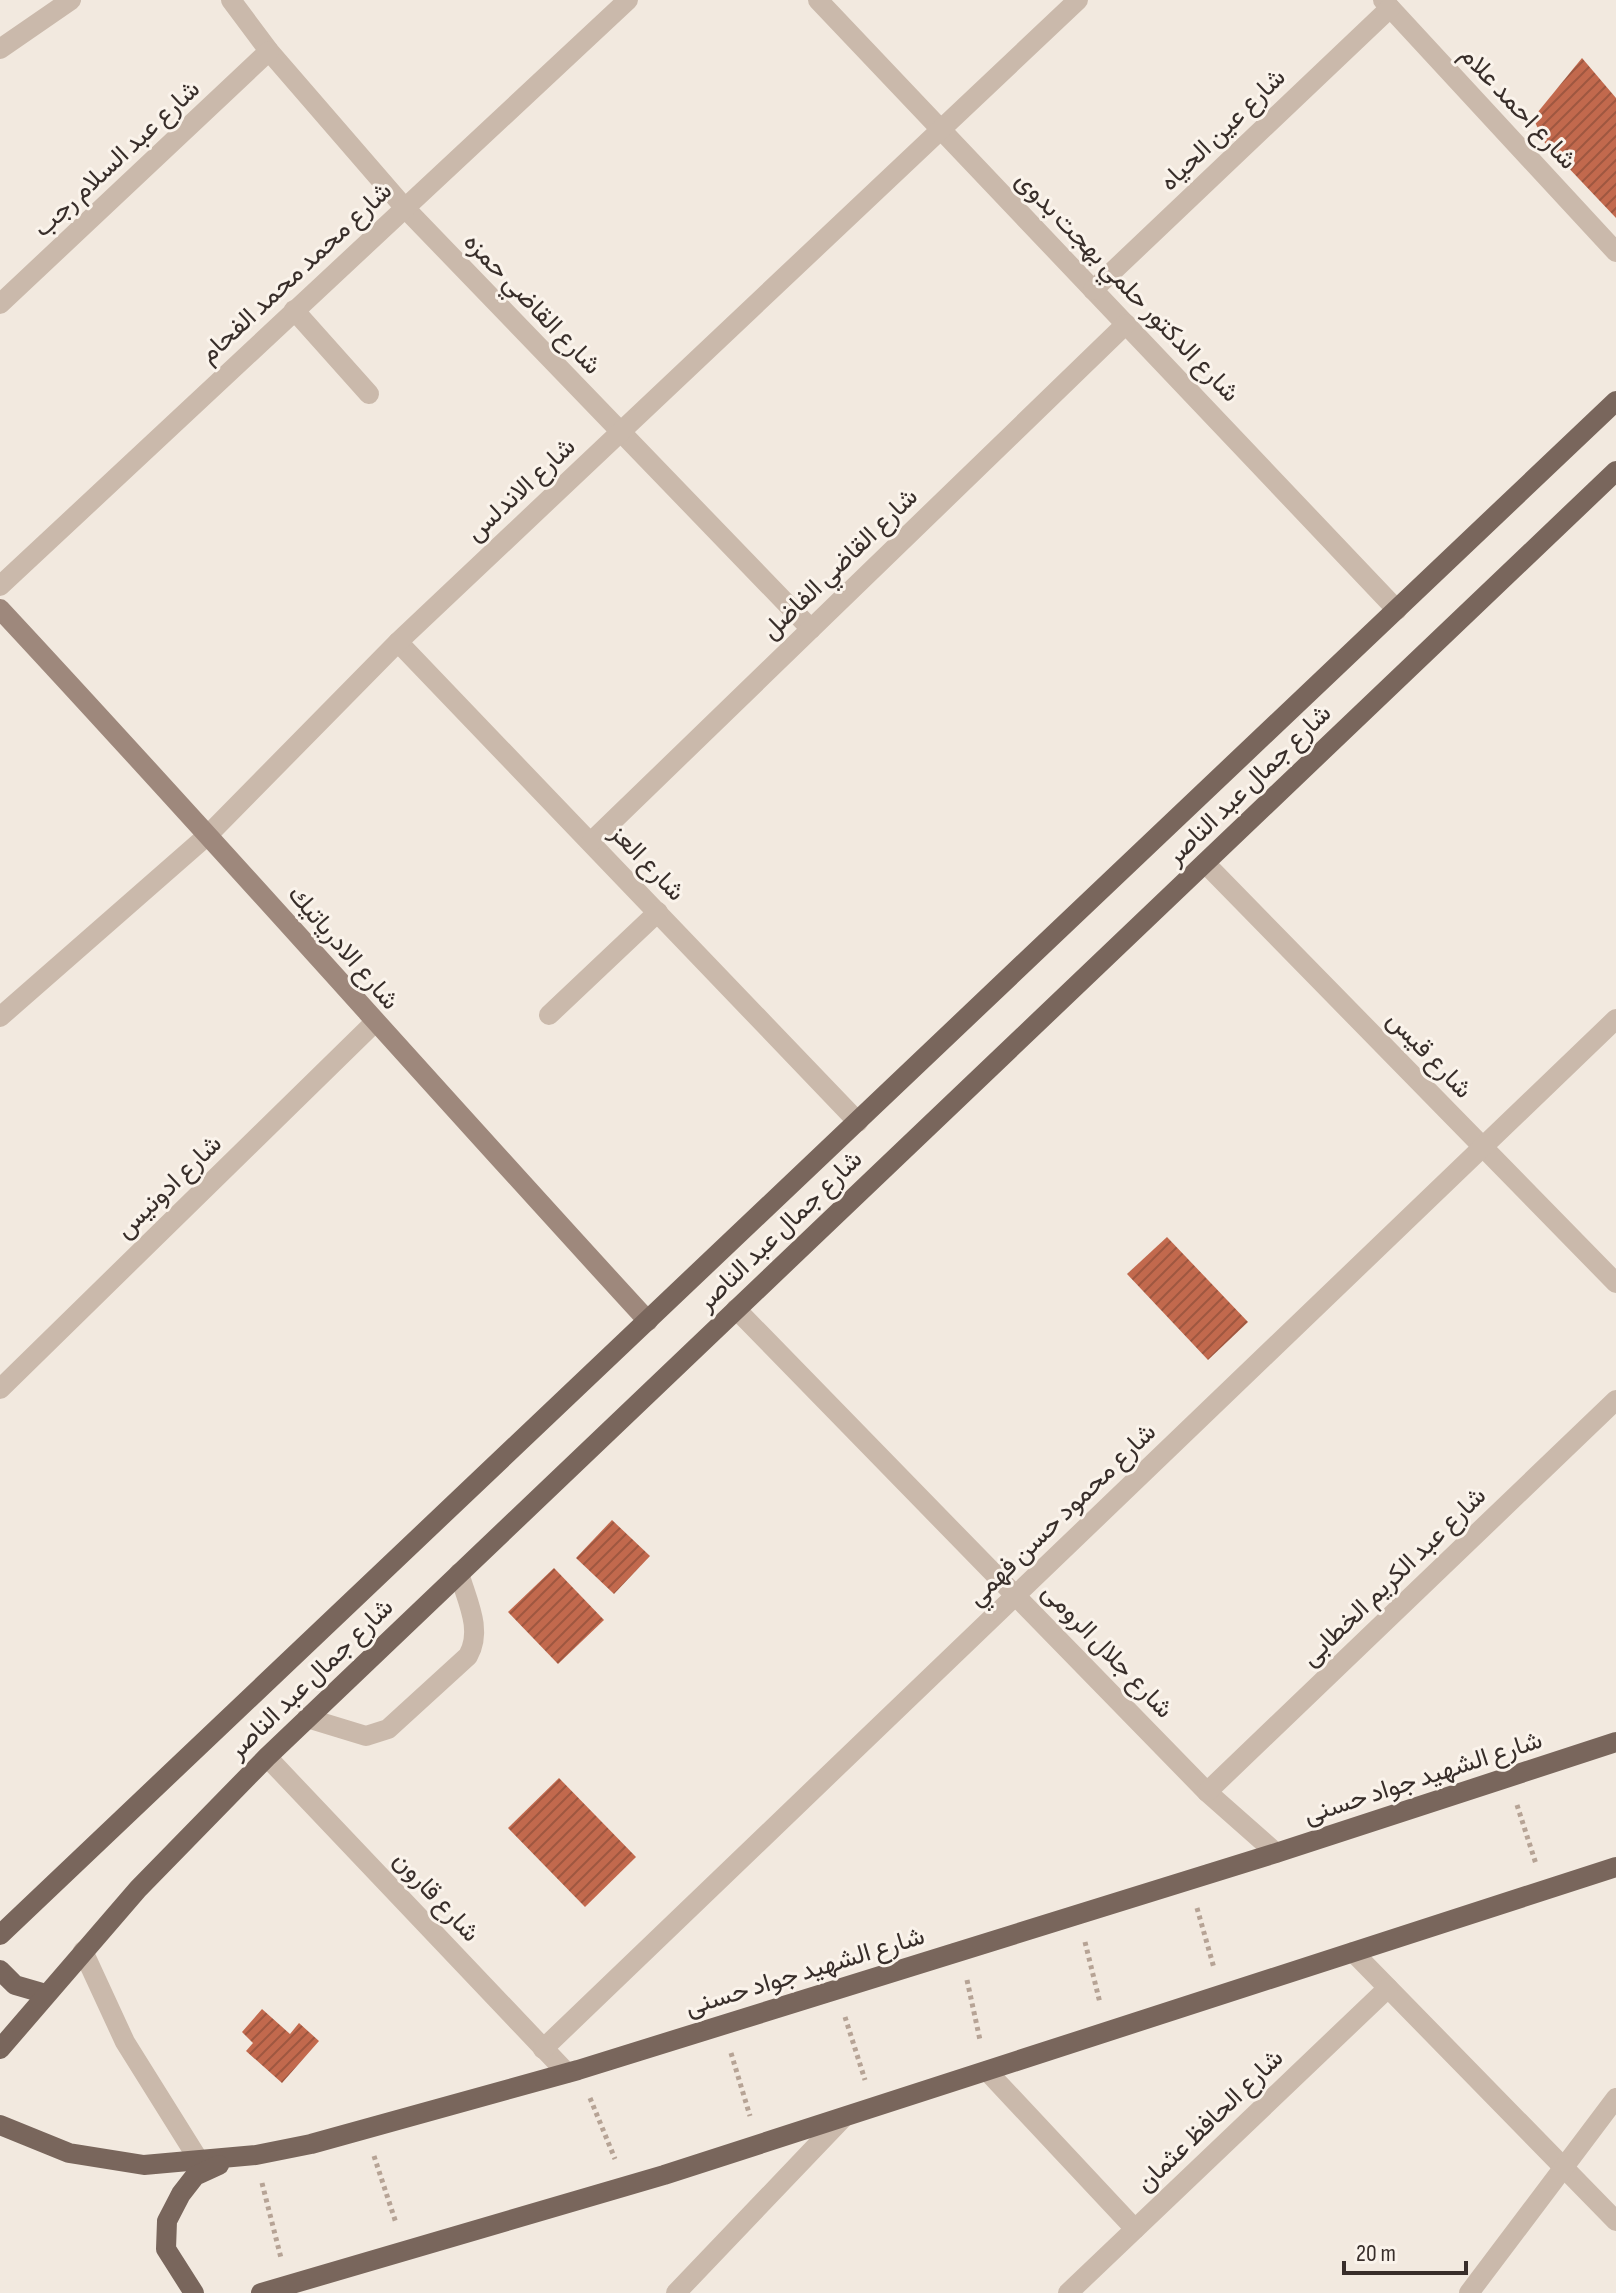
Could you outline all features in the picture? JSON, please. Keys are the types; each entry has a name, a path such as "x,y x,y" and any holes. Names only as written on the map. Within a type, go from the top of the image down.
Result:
{"main road":[{"name":"شارع جمال عبد الناصر","path":"0,1935 1616,401"},
{"name":"شارع جمال عبد الناصر","path":"0,2049 83,1951 267,1757 1616,471"},
{"name":"شارع الشهيد جواد حسنى","path":"0,2125 69,2153 144,2165 246,2156 365,2128 572,2072 1276,1853 1616,1742"},
{"path":"261,2293 758,2145 1616,1867"},
{"path":"0,1970 15,1985 30,1993 46,1994"},
{"path":"194,2293 166,2249 167,2221 195,2176 246,2156"}],"street":[{"path":"0,49 71,0"},
{"name":"شارع القاضي حمزه","path":"231,0 269,51 404,207 811,629"},
{"name":"شارع محمد محمد الفحام","path":"0,586 628,0"},
{"name":"شارع الدكتور حلمي بهجت بدوى","path":"818,0 1397,610"},
{"name":"شارع الاندلس","path":"0,1017 209,834 398,642 1078,0"},
{"name":"شارع احمد علام","path":"1386,4 1616,252"},
{"name":"شارع عين الحياه","path":"1093,290 1386,4"},
{"name":"شارع عبد السلام رجب","path":"0,304 269,51"},
{"path":"294,310 369,394"},
{"name":"شارع القاضي الفاضل","path":"591,842 1126,324"},
{"name":"شارع الادرياتيك","path":"0,609 209,834 374,1023 648,1321"},
{"name":"شارع العز","path":"398,642 858,1122"},
{"name":"شارع قيس","path":"1205,863 1616,1283"},
{"path":"549,1015 658,912"},
{"name":"شارع محمود حسن فهمي","path":"543,2049 1616,1019"},
{"name":"شارع ادونيس","path":"0,1389 374,1023"},
{"name":"شارع جلال الرومى","path":"736,1309 1207,1792 1276,1853"},
{"name":"شارع عبد الكريم الخطابى","path":"1207,1792 1616,1400"},
{"path":"307,1718 366,1736 400,1722 468,1656 476,1642 476,1630 459,1573"},
{"name":"شارع قارون","path":"267,1757 543,2049 572,2072"},
{"path":"83,1951 125,2042 200,2162"},
{"path":"1353,1952 1616,2221"},
{"name":"شارع الحافظ عثمان","path":"1068,2293 1388,1988"},
{"path":"987,2071 1135,2229"},
{"path":"1469,2293 1616,2098"},
{"path":"676,2293 843,2118"}],"path":[{"path":"1508,1777 1545,1890"},
{"path":"1189,1880 1222,1995"},
{"path":"1079,1914 1107,2032"},
{"path":"961,1951 987,2071"},
{"path":"836,1990 874,2108"},
{"path":"723,2025 758,2145"},
{"path":"572,2072 627,2186"},
{"path":"365,2128 405,2249"},
{"path":"246,2156 287,2283"}],"building":[{"path":"1582,58 1616,98 1616,218 1545,143 1533,118"},
{"path":"1167,1237 1248,1322 1208,1360 1127,1274"},
{"path":"612,1520 650,1556 614,1594 576,1558"},
{"path":"554,1568 604,1620 558,1664 508,1612"},
{"path":"559,1778 636,1857 585,1907 508,1828"},
{"path":"262,2009 290,2034 299,2023 319,2041 282,2083 246,2051 253,2043 242,2032"}]}
